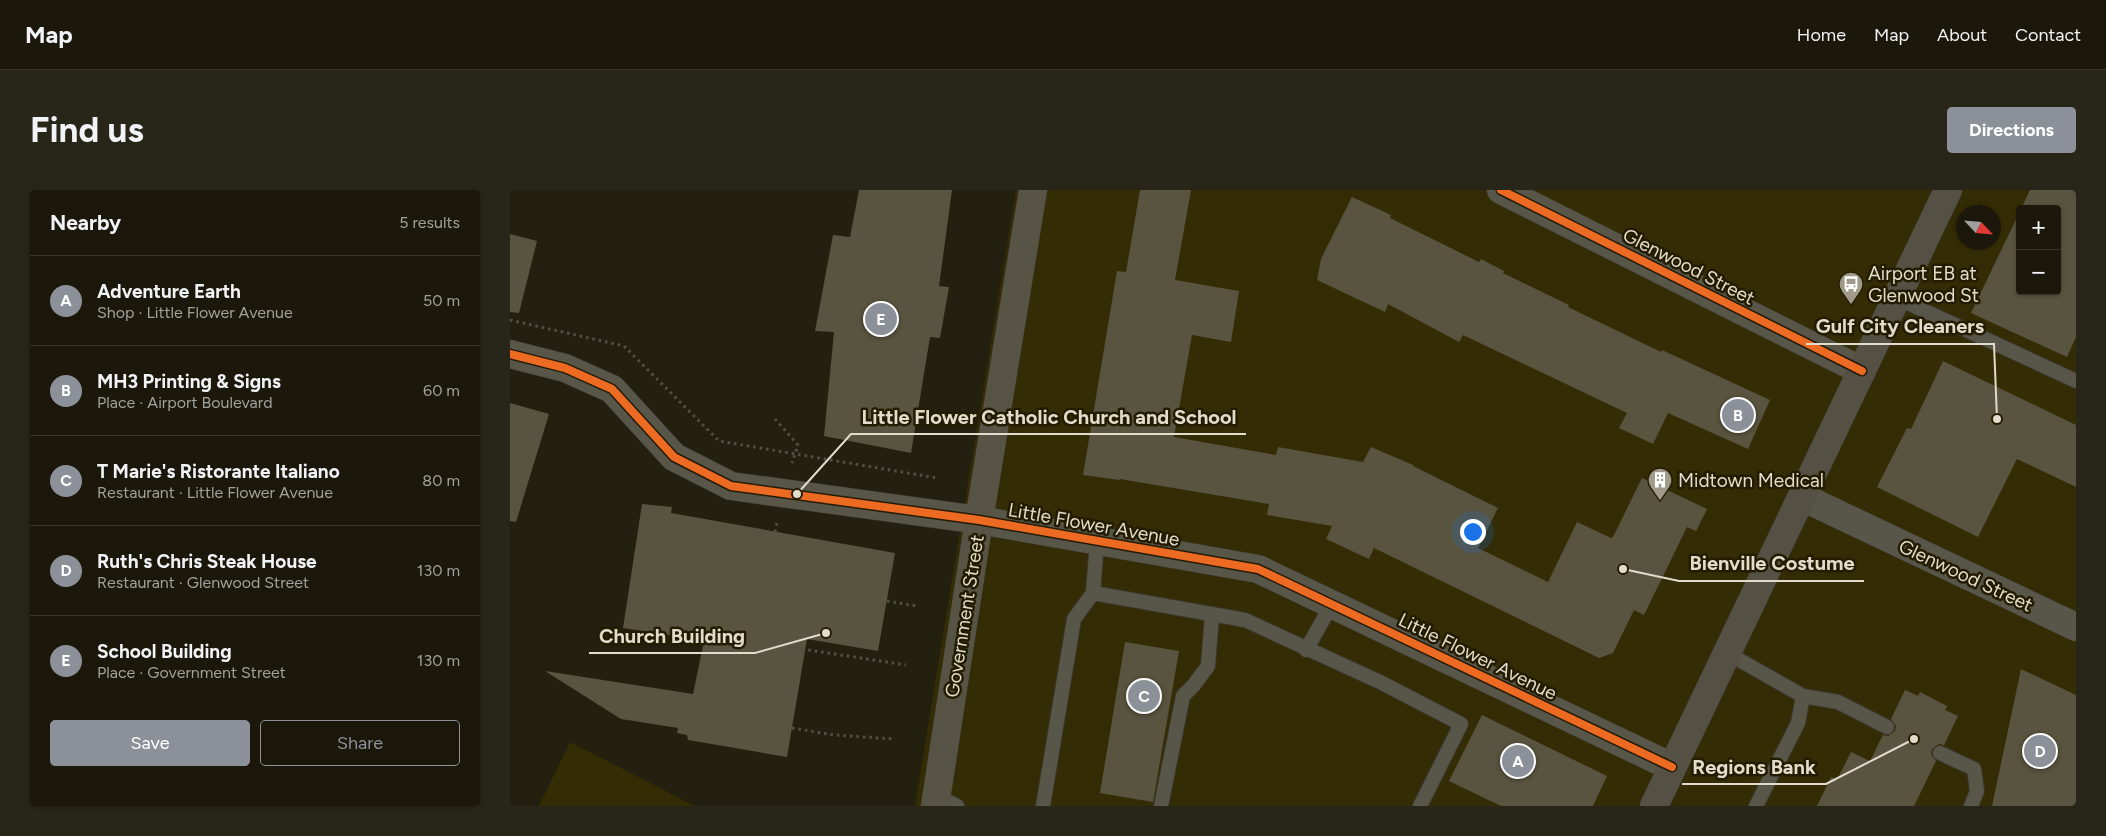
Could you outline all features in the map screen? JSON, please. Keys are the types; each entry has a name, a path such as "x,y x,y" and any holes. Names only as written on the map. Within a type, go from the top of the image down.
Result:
{"main road":[{"name":"Government Street","path":"943,803 978,520 1033,190"},
{"path":"1654,806 1948,190"}],"street":[{"name":"Glenwood Street","path":"1501,190 1862,371"},
{"name":"Little Flower Avenue","path":"510,354 565,368 612,389 674,456 732,486 978,520 1258,568 1672,767"},
{"name":"Glenwood Street","path":"1802,497 2076,626"}],"lane":[{"path":"1897,298 2076,381"},
{"path":"1043,806 1074,619 1093,593 1097,541"},
{"path":"1093,593 1245,620 1306,650 1382,683 1461,724 1420,806"},
{"path":"1306,650 1332,604"},
{"path":"1161,806 1183,696 1208,666 1212,614"},
{"path":"1727,653 1803,696 1838,702 1887,727"},
{"path":"1756,806 1798,723 1803,696"},
{"path":"1940,753 1974,769 1977,791 1971,806"}],"path":[{"path":"510,320 624,346 719,441 937,478"},
{"path":"886,601 917,606"},
{"path":"789,647 906,665"},
{"path":"792,728 834,735 895,739"}],"shaded area":[{"path":"1016,190 2076,190 2076,806 915,806"},
{"path":"570,742 695,806 539,806"}],"building":[{"path":"859,190 952,190 939,286 949,287 940,338 930,337 911,453 824,436 834,332 815,331 833,235 850,237"},
{"path":"1140,190 1191,190 1175,280 1239,291 1231,342 1192,335 1174,437 1276,455 1278,447 1363,462 1371,447 1413,465 1498,508 1478,548 1548,582 1577,522 1611,538 1613,537 1642,478 1707,509 1696,531 1687,527 1644,615 1634,610 1613,653 1599,658 1374,548 1369,559 1326,539 1332,526 1267,515 1269,504 1120,479 1083,475 1117,271 1126,272"},
{"path":"2030,190 2076,190 2076,337 2067,357 1971,313 2016,219 2016,295 2061,295 2061,205 2023,205"},
{"path":"1352,197 1391,215 1390,218 1479,262 1481,259 1504,271 1503,273 1569,305 1568,307 1661,352 1662,350 1770,400 1748,449 1668,413 1653,444 1619,428 1627,413 1463,335 1459,342 1388,304 1385,312 1317,280 1321,259"},
{"path":"510,234 537,241 519,313 510,312"},
{"path":"1943,361 2076,425 2076,487 2017,459 1978,537 1877,487 1907,428 1911,429"},
{"path":"510,403 549,414 516,522 510,521"},
{"path":"642,504 672,507 671,513 895,553 878,651 807,639 787,757 688,740 687,735 677,733 678,728 621,719 545,671 693,694 704,641 623,628"},
{"path":"1125,642 1179,651 1153,802 1100,793"},
{"path":"2021,669 2076,695 2076,806 1992,806"},
{"path":"1905,690 1918,696 1920,692 1947,706 1945,710 1958,716 1944,745 1939,744 1932,749 1931,754 1936,761 1914,806 1817,806 1831,777 1837,780 1851,752 1870,761 1883,735 1888,736 1895,731 1896,726 1891,719"},
{"path":"1482,715 1607,776 1593,806 1501,806 1449,781"}],"cycle path":[{"path":"1501,190 1862,371"},
{"path":"510,354 565,368 612,389 674,457 731,486 979,520 1258,569 1672,767"}],"place":[{"name":"Airport EB at Glenwood St","path":"1851,305"},
{"name":"School Building","path":"881,319"},
{"name":"MH3 Printing & Signs","path":"1738,415"},
{"name":"Gulf City Cleaners","path":"1997,419"},
{"name":"Little Flower Catholic Church and School","path":"797,494"},
{"name":"Midtown Medical","path":"1660,501"},
{"name":"Bienville Costume","path":"1623,569"},
{"name":"Church Building","path":"826,633"},
{"name":"T Marie's Ristorante Italiano","path":"1144,696"},
{"name":"Regions Bank","path":"1914,739"},
{"name":"Ruth's Chris Steak House","path":"2040,751"},
{"name":"Adventure Earth","path":"1518,761"}]}
